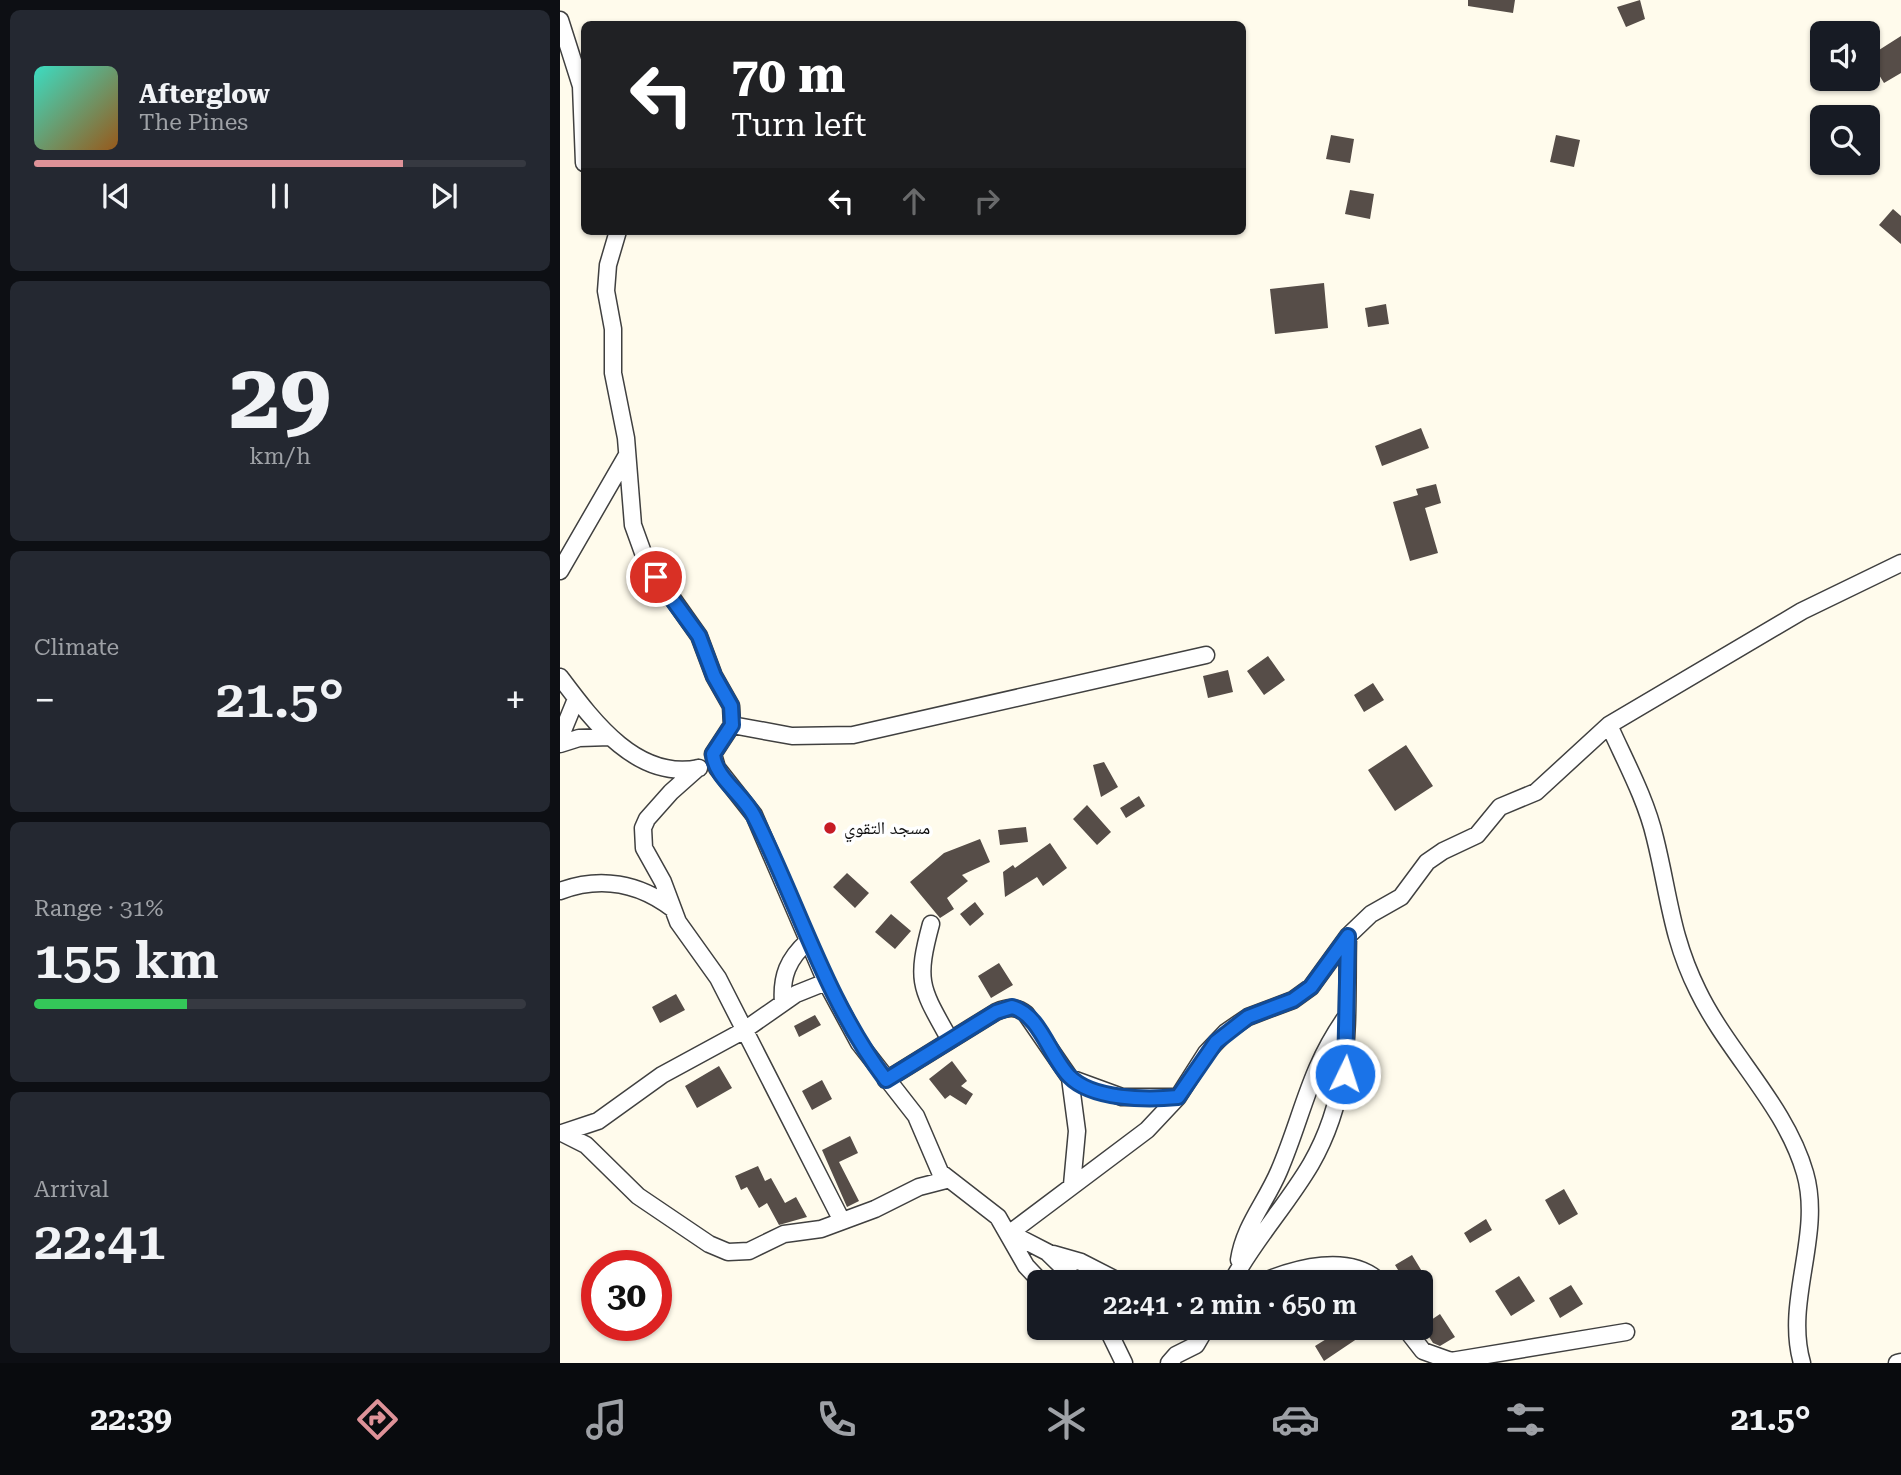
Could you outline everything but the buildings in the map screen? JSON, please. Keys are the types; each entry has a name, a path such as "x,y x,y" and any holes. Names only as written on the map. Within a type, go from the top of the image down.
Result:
{"street":[{"path":"560,19 581,86"},
{"path":"617,235 608,265 606,291 613,329 613,373 627,455 629,507 638,544 656,577 699,636 714,676 731,706 732,725 716,747 714,761 754,815 826,982 859,1043 916,1116 934,1163 946,1180 998,1217 1030,1270"},
{"path":"560,571 627,455"},
{"path":"1010,1233 1134,1141 1178,1097 1206,1053 1221,1037 1248,1017 1293,1000 1311,987 1348,936 1371,914 1401,897 1427,862 1477,835 1500,807 1536,792 1609,725 1802,611 1901,563"},
{"path":"732,725 792,736 853,734 1206,655"},
{"path":"560,677 610,737 664,769 681,771 714,761"},
{"path":"560,738 576,699"},
{"path":"1609,725 1651,822 1669,912 1686,965 1711,1015 1792,1140 1806,1175 1811,1212 1798,1328 1802,1363"},
{"path":"560,744 579,738 610,737"},
{"path":"698,768 658,805 643,828 644,848 685,934 718,978 842,1220"},
{"path":"560,891 595,882 617,883 647,892 673,909"},
{"path":"931,923 920,963 921,984 950,1040"},
{"path":"1238,1270 1300,1182 1329,1129 1345,1074 1348,936"},
{"path":"783,1003 781,986 785,968 795,953 808,941"},
{"path":"561,1133 598,1121 662,1075 743,1031 783,1003 826,982"},
{"path":"886,1080 1004,1009 1019,1009 1026,1014 1070,1077 1077,1131 1072,1185"},
{"path":"1236,1270 1244,1237 1278,1174 1309,1083 1325,1049 1346,1017"},
{"path":"1070,1077 1122,1097 1178,1097"},
{"path":"561,1133 586,1145 638,1196 718,1249 749,1251 784,1234 821,1229 875,1209 919,1186 946,1180"},
{"path":"1010,1233 1048,1252 1097,1270"},
{"path":"1048,1252 1066,1270"},
{"path":"1304,1270 1338,1266 1364,1270"},
{"path":"1414,1340 1423,1351 1451,1361 1626,1332"},
{"path":"1113,1340 1125,1363"},
{"path":"1169,1363 1176,1355 1196,1345 1199,1340"}],"place":[{"name":"مسجد التقوي","path":"830,828"}],"route":[{"path":"656,577 690,620 706,652 714,676 731,706 732,725 713,754 717,768 754,815 826,982 859,1043 886,1080 996,1012 1012,1007 1026,1014 1070,1077 1086,1086 1122,1097 1178,1097 1206,1053 1226,1032 1248,1017 1293,1000 1311,987 1348,936 1345,1074"}]}
